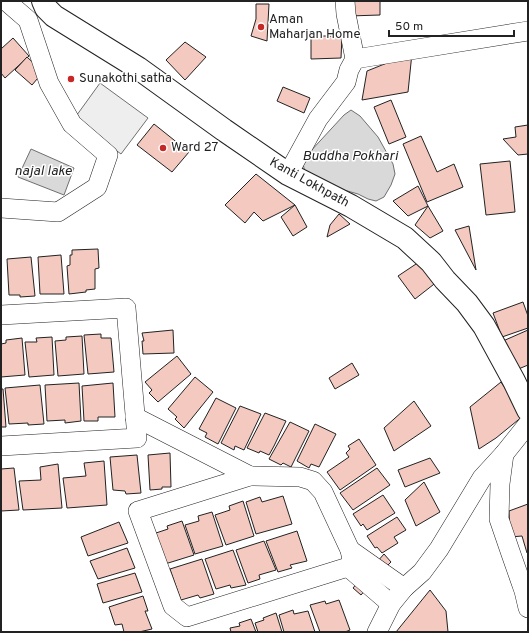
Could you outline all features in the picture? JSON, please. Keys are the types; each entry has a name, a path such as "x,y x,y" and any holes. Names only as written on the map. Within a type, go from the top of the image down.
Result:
{"main road":[{"name":"Kanti Lokhpath","path":"48,8 138,68 288,174 351,206 405,238 431,262 484,326 528,410"}],"street":[{"path":"1,208 58,212 97,187 108,155 72,124 49,83 28,20 6,1"},
{"path":"288,174 318,119 346,82 349,70 356,59 346,14 345,1"},
{"path":"28,20 41,20 48,8"},
{"path":"356,59 528,30"},
{"path":"1,315 126,308 137,438 1,446"},
{"path":"135,417 250,476"},
{"path":"376,632 391,604 404,588 422,572 439,549 482,478 528,424"},
{"path":"504,454 500,484 499,519 524,591 528,608"},
{"path":"391,604 349,559 323,492 313,481 300,478 250,476 138,511 173,606 187,617 349,559 404,588"}],"shaded area":[{"path":"100,83 148,118 121,154 74,119"}],"water":[{"name":"Buddha Pokhari","path":"351,110 360,116 378,137 393,164 395,174 391,185 384,197 376,201 344,190 305,172 303,164 308,154 344,115"},
{"name":"najal lake","path":"31,149 74,168 64,195 18,177"}],"building":[{"path":"349,1 380,1 380,15 349,16"},
{"name":"Aman Maharjan Home","path":"256,4 269,4 267,41 251,36 256,19"},
{"path":"311,36 342,36 341,58 311,59"},
{"path":"13,38 29,56 5,78 1,73 1,49"},
{"path":"185,42 206,57 185,80 166,60"},
{"path":"412,53 408,92 362,100 367,71"},
{"path":"27,57 43,72 32,85 15,70"},
{"path":"283,87 310,98 304,113 277,101"},
{"path":"391,100 406,137 389,144 374,107"},
{"name":"Ward 27","path":"154,124 189,152 172,172 137,145"},
{"path":"528,125 528,154 518,155 503,139 516,137 515,127"},
{"path":"421,136 437,172 454,164 463,187 427,202 403,144"},
{"path":"510,161 515,212 486,215 480,164"},
{"path":"256,174 295,205 263,221 254,212 245,223 225,205"},
{"path":"418,186 428,206 408,216 393,201"},
{"path":"295,205 307,227 293,236 281,217"},
{"path":"428,206 443,231 430,238 415,225"},
{"path":"339,214 350,224 327,237 330,225"},
{"path":"469,226 476,270 455,230"},
{"path":"98,249 99,268 95,269 95,289 86,290 86,292 69,294 67,266 70,265 70,255 72,255 72,250"},
{"path":"61,255 64,294 40,294 38,257"},
{"path":"31,257 35,296 20,297 20,295 9,295 7,259"},
{"path":"419,262 438,281 415,299 398,276"},
{"path":"523,302 528,316 528,328 502,337 493,313"},
{"path":"173,330 174,353 143,354 142,341 144,341 142,333"},
{"path":"528,330 528,365 516,370 503,341"},
{"path":"101,334 101,338 111,338 114,372 88,374 84,335"},
{"path":"82,336 84,374 58,376 55,341 66,340 66,337"},
{"path":"52,337 54,375 29,377 25,342 37,342 36,338"},
{"path":"22,338 25,375 1,377 1,344 6,343 6,340"},
{"path":"177,356 191,374 158,402 149,393 152,390 145,382"},
{"path":"352,363 359,375 335,389 329,378"},
{"path":"195,377 213,392 184,428 175,419 177,417 168,409"},
{"path":"501,382 523,416 496,438 479,449 470,407"},
{"path":"79,383 81,421 65,423 65,420 47,421 45,385"},
{"path":"113,383 115,417 98,417 98,421 84,421 82,386"},
{"path":"40,385 44,424 9,424 5,388"},
{"path":"1,389 3,389 6,427 1,427"},
{"path":"216,398 236,408 218,444 205,437 207,433 199,429"},
{"path":"414,401 431,426 394,451 384,428"},
{"path":"240,406 261,414 244,450 235,446 234,450 221,443"},
{"path":"265,413 286,421 269,455 247,448"},
{"path":"290,422 309,431 291,467 283,463 281,465 269,459"},
{"path":"315,424 336,434 319,467 311,464 309,468 297,461"},
{"path":"359,439 376,465 340,490 327,472 349,457 346,453 350,449 348,446"},
{"path":"170,453 171,487 162,487 162,489 150,490 148,455"},
{"path":"137,455 141,493 126,494 125,491 113,490 110,457"},
{"path":"430,458 440,473 405,487 398,470"},
{"path":"104,461 107,505 67,508 63,478 86,476 84,463"},
{"path":"58,464 62,508 23,510 19,481 41,480 40,467"},
{"path":"14,468 19,510 1,511 1,469"},
{"path":"377,468 390,485 353,510 340,493"},
{"path":"424,482 440,512 416,526 405,500"},
{"path":"383,495 395,513 367,530 363,524 361,526 353,514"},
{"path":"283,496 292,524 256,534 246,502 260,497 262,502"},
{"path":"243,501 254,536 226,545 215,515 230,510 229,506"},
{"path":"528,504 527,553 522,536 510,537 509,511"},
{"path":"212,512 223,546 195,554 185,525 199,521 198,516"},
{"path":"397,517 406,530 394,537 398,543 382,553 377,547 375,548 367,536"},
{"path":"182,521 194,555 165,564 153,534 168,529 167,526"},
{"path":"119,522 128,543 88,556 81,537"},
{"path":"297,531 307,561 290,565 292,568 278,572 266,541"},
{"path":"264,541 276,570 259,575 260,579 248,583 236,550"},
{"path":"127,548 135,568 98,579 90,561"},
{"path":"233,550 246,585 231,588 230,585 216,589 205,559"},
{"path":"384,554 391,562 385,568 377,562"},
{"path":"202,559 214,594 200,598 198,595 181,600 170,569"},
{"path":"135,573 142,592 103,603 97,584"},
{"path":"359,581 367,588 361,595 353,588"},
{"path":"430,590 446,611 448,632 396,632"},
{"path":"143,596 148,611 145,611 152,629 139,632 124,632 122,624 115,625 109,607"},
{"path":"339,600 350,630 345,632 320,632 310,605 325,601 326,604"},
{"path":"293,610 294,614 308,611 315,632 284,632 279,615"},
{"path":"276,613 282,632 258,632 255,623"},
{"path":"251,619 256,632 231,632 230,628 240,626 239,623"}],"place":[{"name":"Aman Maharjan Home","path":"261,27"},
{"name":"Sunakothi satha","path":"71,79"},
{"name":"Ward 27","path":"163,148"}]}
